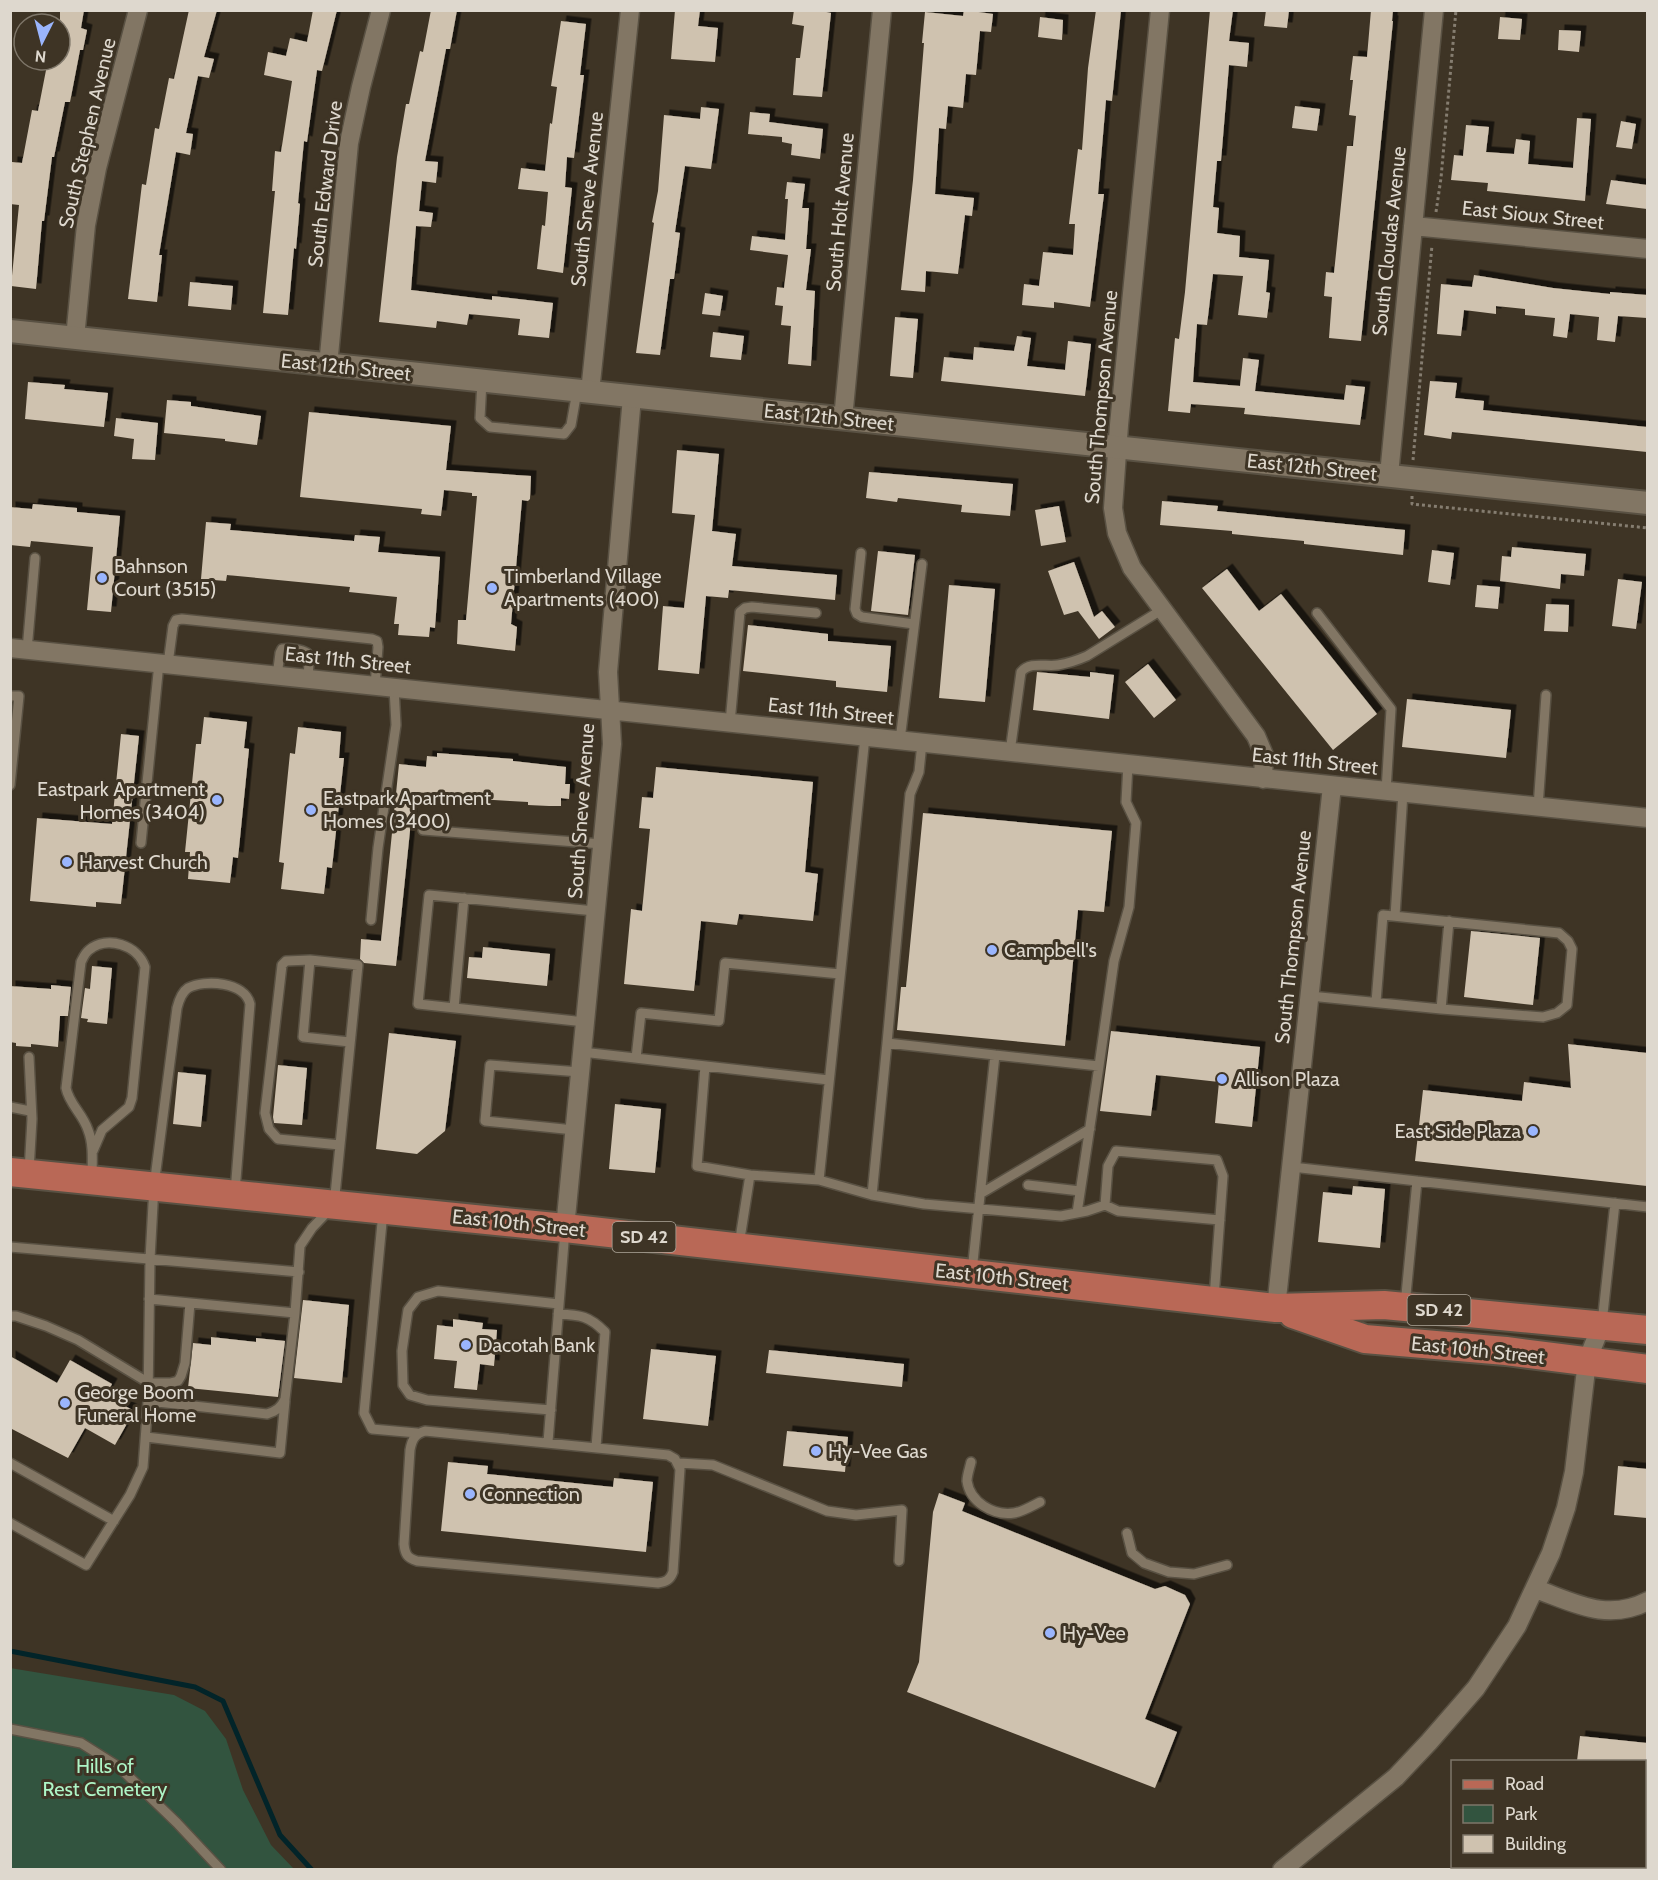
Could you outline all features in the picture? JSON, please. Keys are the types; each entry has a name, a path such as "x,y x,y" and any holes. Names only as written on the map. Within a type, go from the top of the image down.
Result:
{"main road":[{"name":"East 10th Street","path":"20,1173 565,1228 1276,1308 1384,1305 1647,1330"},
{"name":"East 10th Street","path":"1276,1308 1365,1339 1506,1351 1647,1369"}],"street":[{"name":"South Stephen Avenue","path":"75,338 86,225 138,10"},
{"name":"South Edward Drive","path":"328,366 349,143 381,10"},
{"name":"South Sneve Avenue","path":"584,391 630,10"},
{"name":"South Holt Avenue","path":"843,419 882,10"},
{"name":"South Thompson Avenue","path":"1160,10 1117,446 1113,508 1116,533 1132,568 1256,736 1264,755 1263,779"},
{"name":"South Cloudas Avenue","path":"1389,475 1434,10"},
{"name":"East Sioux Street","path":"1413,226 1647,249"},
{"name":"East 12th Street","path":"10,331 1647,503"},
{"name":"South Sneve Avenue","path":"565,1228 612,744 608,672 632,397"},
{"name":"East 11th Street","path":"19,649 1647,818"},
{"name":"South Thompson Avenue","path":"1276,1308 1332,786"},
{"path":"1282,1869 1396,1777 1429,1742 1487,1672 1517,1626 1536,1589 1558,1534 1569,1494 1587,1361 1602,1326"},
{"path":"1536,1589 1604,1611 1634,1608 1647,1601"}],"lane":[{"path":"482,381 480,418 490,427 564,434 572,425 584,391"},
{"path":"861,553 855,609 857,614 862,617 914,624"},
{"path":"19,649 35,558"},
{"path":"900,740 922,564"},
{"path":"730,723 740,612 752,607 816,613"},
{"path":"1011,752 1021,672 1024,668 1033,665 1056,665 1087,656 1163,609"},
{"path":"1317,613 1391,709 1395,916"},
{"path":"141,843 164,664 176,620 376,641 378,646 375,686"},
{"path":"294,650 296,631"},
{"path":"277,676 282,649 294,650 307,653 308,679"},
{"path":"371,920 378,848 396,725 394,688"},
{"path":"1538,807 1546,695"},
{"path":"10,696 19,696 10,785"},
{"path":"819,1180 865,737"},
{"path":"872,1195 910,794 919,772 922,743"},
{"path":"1077,1213 1114,961 1129,907 1136,823 1126,802 1128,764"},
{"path":"423,830 602,844"},
{"path":"585,1022 418,1004 429,895 596,910"},
{"path":"454,1008 464,898"},
{"path":"1310,996 1441,1008 1544,1017 1557,1013 1567,1005 1572,949 1568,940 1559,933 1383,915 1376,1002"},
{"path":"1441,1008 1449,921"},
{"path":"92,1180 93,1151 88,1129 68,1096 66,1088 81,962 87,951 97,945 108,943 128,947 137,952 143,959 145,967 132,1098 129,1107 102,1130 93,1151"},
{"path":"310,960 303,1037 350,1042"},
{"path":"146,1437 280,1453 299,1272 298,1255 302,1242 334,1205 340,1145 350,1042 358,965 310,960 286,961 282,965 265,1113 269,1129 278,1139 340,1145"},
{"path":"636,1058 641,1013 718,1021 725,963 840,974"},
{"path":"10,1523 86,1565 130,1495 142,1467 149,1383 150,1259 154,1186 174,1022 179,999 186,989 202,983 239,988 249,998 250,1010 234,1194"},
{"path":"886,1043 1099,1066"},
{"path":"582,1052 829,1080"},
{"path":"971,1274 994,1055"},
{"path":"20,1173 30,1111 29,1057"},
{"path":"574,1130 485,1121 490,1065 580,1072"},
{"path":"705,1066 697,1166 750,1175 819,1180 872,1195 978,1210 1061,1216 1105,1205 1118,1211 1220,1220"},
{"path":"10,1107 30,1111"},
{"path":"980,1194 1090,1129"},
{"path":"1105,1205 1108,1166 1116,1151 1217,1160 1223,1176 1214,1301"},
{"path":"1292,1167 1647,1207"},
{"path":"738,1247 750,1175"},
{"path":"1405,1307 1417,1181"},
{"path":"1028,1185 1080,1191"},
{"path":"1602,1326 1615,1203"},
{"path":"383,1210 364,1413 372,1429 417,1433 425,1431 668,1455 679,1463 713,1465 826,1511 856,1515 902,1510 899,1561"},
{"path":"548,1442 565,1228"},
{"path":"10,1247 299,1272"},
{"path":"551,1410 427,1400 410,1395 403,1385 402,1350 408,1310 418,1297 438,1292 559,1304"},
{"path":"149,1299 295,1313"},
{"path":"10,1316 46,1326 78,1340 149,1383 170,1383 178,1381 182,1376 185,1364 190,1303"},
{"path":"558,1314 577,1315 592,1320 605,1332 597,1447"},
{"path":"148,1401 267,1414 283,1405 285,1399"},
{"path":"417,1433 412,1440 410,1450 404,1544 409,1558 417,1561 665,1582 673,1572 679,1463"},
{"path":"971,1462 967,1480 974,1499 987,1509 1005,1514 1017,1513 1040,1502"},
{"path":"10,1463 114,1521"},
{"path":"1127,1533 1131,1553 1144,1563 1169,1572 1194,1574 1227,1565"},
{"path":"10,1729 81,1743 118,1767 221,1869"}],"path":[{"path":"1456,10 1441,178 1433,228 1412,477 1412,504 1647,528"}],"green space":[{"name":"Hills of Rest Cemetery","path":"10,1668 174,1695 205,1711 226,1739 243,1790 271,1845 294,1869 11,1869"}],"building":[{"path":"60,10 84,10 81,28 87,30 83,50 80,50 70,102 65,102 54,157 52,157 44,221 42,221 36,289 11,286 19,205 10,204 12,162 22,163 32,110 38,111 46,72 72,72 72,12 60,12"},
{"path":"189,10 217,10 204,57 214,59 209,78 198,76 186,133 193,134 190,155 176,152 159,255 162,255 157,302 128,299 142,184 146,185 155,128 159,129 169,78 174,79"},
{"path":"313,10 337,10 322,71 317,70 307,142 304,141 296,249 294,248 288,315 263,313 275,191 272,191 275,151 281,152 292,81 264,75 268,52 286,56 290,38 307,42"},
{"path":"431,10 457,10 450,49 446,49 425,161 438,162 436,183 422,181 419,211 433,213 431,227 416,226 411,290 492,300 492,296 553,303 549,338 518,335 520,319 469,314 467,325 437,321 436,328 379,322 397,157 406,104 409,104 420,51 423,52"},
{"path":"675,10 700,10 698,26 718,28 715,62 671,59"},
{"path":"794,10 817,10 831,13 822,97 793,95 796,58 800,58 804,26 792,24"},
{"path":"964,10 993,14 991,32 980,31 976,75 966,74 963,108 948,106 946,129 939,128 935,194 974,198 972,216 965,215 958,274 926,271 925,292 901,290 913,180 925,12 963,16"},
{"path":"1096,10 1121,10 1112,101 1106,100 1098,194 1104,194 1090,307 1054,302 1054,308 1022,305 1024,284 1039,286 1043,252 1073,255 1075,224 1069,224 1078,149 1082,150 1088,68"},
{"path":"1210,10 1233,10 1229,41 1249,43 1247,67 1229,65 1221,161 1217,161 1213,207 1219,208 1217,233 1240,236 1239,257 1269,260 1266,292 1270,293 1267,318 1238,315 1243,276 1213,274 1207,325 1197,324 1193,382 1240,386 1243,358 1259,360 1255,391 1344,400 1346,385 1365,387 1360,425 1244,414 1245,408 1191,404 1190,413 1168,411 1175,338 1179,339 1185,292"},
{"path":"1266,10 1289,10 1287,28 1264,26"},
{"path":"1371,10 1393,10 1393,21 1361,341 1329,338 1332,297 1324,296 1326,272 1334,273 1347,146 1353,146 1356,116 1349,115 1353,56 1367,57"},
{"path":"1040,17 1063,20 1062,40 1038,37"},
{"path":"1500,17 1522,19 1520,40 1498,39"},
{"path":"561,21 586,24 580,75 584,75 574,158 567,157 565,187 572,188 563,273 537,269 542,225 545,226 548,192 518,189 521,168 545,171 550,123 552,124 557,87 551,86"},
{"path":"1559,30 1581,31 1579,52 1558,50"},
{"path":"1295,106 1320,109 1317,131 1292,128"},
{"path":"701,107 719,109 711,169 685,166 675,232 680,233 674,279 670,279 660,355 636,353 658,191 664,115 700,119"},
{"path":"750,112 770,114 769,122 823,129 820,159 791,155 792,144 782,142 782,137 748,134"},
{"path":"1577,118 1591,119 1585,201 1487,191 1488,183 1451,180 1454,155 1463,156 1466,125 1489,127 1486,152 1514,154 1516,139 1530,141 1528,164 1573,168"},
{"path":"1621,121 1636,124 1632,149 1616,147"},
{"path":"1611,180 1647,185 1647,209 1606,204"},
{"path":"787,182 805,184 802,208 809,208 806,249 811,249 806,290 815,291 811,366 788,364 791,326 781,325 783,306 775,305 777,287 784,288 788,255 750,250 752,236 785,240"},
{"path":"1474,275 1553,288 1647,295 1647,318 1618,316 1615,342 1597,340 1599,317 1570,314 1567,338 1553,336 1555,318 1525,315 1525,309 1496,306 1496,314 1464,310 1461,336 1437,334 1441,284 1472,287"},
{"path":"190,282 233,286 231,310 188,306"},
{"path":"705,293 723,296 720,316 702,314"},
{"path":"895,317 918,319 913,378 890,376"},
{"path":"713,332 744,336 741,360 710,357"},
{"path":"1017,336 1031,338 1027,366 1065,370 1068,341 1091,344 1085,396 941,381 944,357 973,360 974,347 1014,351"},
{"path":"1430,381 1457,383 1455,398 1484,401 1483,410 1647,427 1647,452 1452,432 1451,439 1424,435"},
{"path":"28,382 65,385 64,389 108,393 104,427 25,419"},
{"path":"167,400 191,402 191,406 261,416 257,445 225,441 225,439 164,433"},
{"path":"309,412 451,426 446,470 531,476 530,499 522,500 511,624 517,627 515,651 457,644 458,620 466,620 477,496 472,496 472,493 444,490 441,516 421,514 422,509 300,497"},
{"path":"116,418 158,423 155,460 132,459 134,439 114,436"},
{"path":"677,450 719,454 712,531 736,534 732,566 837,575 835,600 729,590 728,598 706,596 699,674 658,670 663,606 684,608 695,515 672,513"},
{"path":"869,472 1013,484 1010,516 961,512 962,505 898,498 897,502 866,498"},
{"path":"1162,501 1218,506 1217,511 1405,530 1403,555 1304,544 1304,541 1232,534 1232,531 1160,525"},
{"name":"Bahnson Court (3515)","path":"33,504 77,508 77,512 120,516 111,612 87,610 93,547 31,541 30,547 10,545 10,507 32,509"},
{"path":"1059,506 1066,542 1041,546 1035,510"},
{"path":"206,522 231,524 230,530 354,541 355,535 380,537 378,552 440,557 435,628 430,627 429,637 398,635 399,624 394,624 397,597 349,592 350,587 227,575 226,581 201,579"},
{"path":"1512,547 1586,554 1584,576 1561,574 1560,589 1500,581 1502,556 1511,557"},
{"path":"1432,550 1454,553 1450,585 1428,582"},
{"path":"878,551 915,555 908,615 871,611"},
{"path":"1074,562 1094,617 1102,611 1115,627 1099,639 1078,611 1064,615 1048,571"},
{"path":"1227,569 1259,611 1281,594 1377,714 1333,750 1202,588"},
{"path":"1618,579 1642,582 1636,629 1612,626"},
{"path":"949,585 995,589 985,702 939,698"},
{"path":"1477,585 1500,587 1498,609 1475,607"},
{"path":"1546,604 1569,605 1568,632 1544,631"},
{"path":"748,625 828,634 828,641 891,646 887,692 836,687 836,681 743,671"},
{"path":"1148,664 1176,700 1154,718 1125,682"},
{"path":"1037,672 1090,677 1090,672 1114,675 1109,719 1033,710"},
{"path":"1407,699 1511,710 1506,758 1402,747"},
{"name":"Eastpark Apartment Homes (3404)","path":"204,717 247,722 244,748 249,749 238,858 233,857 230,883 188,879 190,852 185,852 196,744 201,744"},
{"name":"Eastpark Apartment Homes (3400)","path":"298,727 341,732 339,758 344,758 332,868 327,867 324,894 281,889 284,863 279,862 290,753 295,754"},
{"name":"Harvest Church","path":"121,734 139,736 121,904 96,902 96,907 30,901 37,818 112,824"},
{"path":"437,753 513,759 513,761 566,767 565,784 570,784 569,799 561,798 561,806 549,806 528,805 528,802 414,792 396,966 364,963 360,959 361,939 381,941 399,764 426,767 427,756 437,757"},
{"path":"656,767 813,782 805,872 818,874 813,921 739,914 737,925 701,921 694,991 624,984 631,909 642,911 650,829 639,828 642,797 653,798"},
{"name":"Campbell's","path":"923,813 1112,831 1104,912 1078,910 1065,1046 897,1030 901,987 906,987"},
{"path":"1471,931 1540,938 1533,1005 1464,997"},
{"path":"483,947 550,954 547,986 467,978 469,957 482,958"},
{"path":"92,966 112,968 107,1024 87,1022 88,1019 81,1018 85,988 90,989"},
{"path":"51,985 71,987 68,1016 60,1016 58,1047 31,1044 31,1047 16,1046 16,1043 10,1042 10,986 51,989"},
{"name":"Allison Plaza","path":"1111,1031 1260,1047 1252,1127 1215,1123 1219,1082 1156,1075 1151,1116 1100,1111"},
{"path":"389,1033 456,1041 445,1131 417,1154 376,1149"},
{"name":"East Side Plaza","path":"1568,1044 1647,1053 1647,1186 1415,1161 1423,1090 1522,1101 1524,1082 1571,1088"},
{"path":"278,1065 307,1068 302,1125 274,1123"},
{"path":"178,1072 206,1075 201,1127 173,1124"},
{"path":"615,1104 661,1109 655,1173 609,1169"},
{"path":"1353,1186 1385,1189 1380,1248 1318,1242 1323,1192 1352,1195"},
{"path":"303,1300 349,1305 342,1383 294,1378"},
{"name":"Dacotah Bank","path":"453,1319 483,1323 482,1329 497,1330 494,1366 480,1364 477,1390 454,1388 457,1361 434,1359 437,1325 453,1327"},
{"path":"211,1337 256,1342 256,1338 285,1341 278,1397 188,1388 193,1343 211,1345"},
{"path":"651,1349 716,1356 708,1426 643,1419"},
{"path":"769,1350 904,1364 902,1387 766,1373"},
{"name":"George Boom Funeral Home","path":"10,1356 57,1383 70,1360 112,1384 106,1395 134,1411 115,1445 85,1428 68,1458 10,1428"},
{"name":"Hy-Vee Gas","path":"787,1431 848,1437 845,1472 783,1466"},
{"path":"448,1462 488,1466 487,1474 613,1487 614,1478 653,1482 646,1552 441,1531"},
{"path":"1618,1466 1647,1469 1647,1518 1614,1515"},
{"name":"Hy-Vee","path":"939,1493 965,1503 962,1511 1155,1589 1165,1586 1185,1595 1190,1604 1145,1719 1177,1732 1155,1788 907,1692 919,1662 933,1512"},
{"path":"1580,1736 1647,1743 1647,1761 1577,1760"}],"waterway":[{"path":"10,1651 195,1687 223,1701 280,1835 312,1870"}],"place":[{"name":"Bahnson Court (3515)","path":"102,578"},
{"name":"Timberland Village Apartments (400)","path":"492,588"},
{"name":"Eastpark Apartment Homes (3404)","path":"217,800"},
{"name":"Eastpark Apartment Homes (3400)","path":"311,810"},
{"name":"Harvest Church","path":"67,862"},
{"name":"Campbell's","path":"992,950"},
{"name":"Allison Plaza","path":"1222,1079"},
{"name":"East Side Plaza","path":"1533,1131"},
{"name":"Dacotah Bank","path":"466,1345"},
{"name":"George Boom Funeral Home","path":"65,1403"},
{"name":"Hy-Vee Gas","path":"816,1451"},
{"name":"Connection","path":"470,1494"},
{"name":"Hy-Vee","path":"1050,1633"}]}
